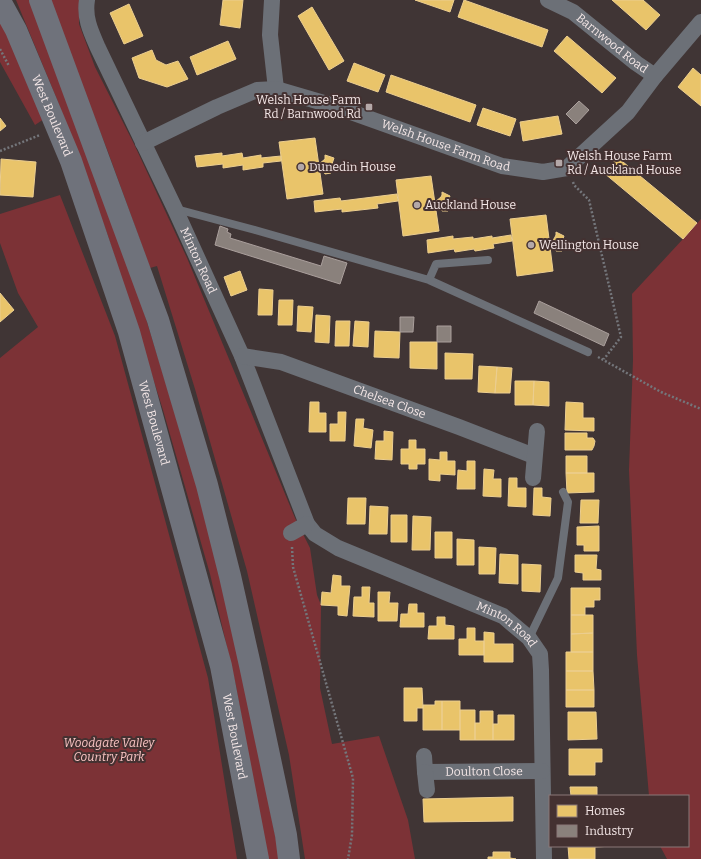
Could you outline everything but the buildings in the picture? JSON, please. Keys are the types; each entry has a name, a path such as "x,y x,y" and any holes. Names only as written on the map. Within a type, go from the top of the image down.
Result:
{"main road":[{"path":"40,0 158,320 207,485 230,576 250,665 290,859"},
{"name":"West Boulevard","path":"0,2 16,30 71,161 131,339 221,666 258,859"}],"street":[{"name":"Minton Road","path":"87,0 86,7 88,26 175,209 242,356 307,524 315,534 338,548 503,616 529,638 540,654 544,859"},
{"path":"272,0 270,35 276,89"},
{"name":"Barnwood Road","path":"548,0 573,12 636,63 655,76"},
{"path":"567,168 628,112 655,76 701,22"},
{"name":"Welsh House Farm Road","path":"143,144 217,107 257,90 276,89 334,106 502,166 543,172 567,168"},
{"name":"Chelsea Close","path":"242,356 281,362 460,426 534,456"},
{"path":"533,478 537,431"},
{"path":"292,533 307,524"},
{"name":"Doulton Close","path":"427,790 425,764 542,771"}],"lane":[{"path":"175,209 277,236 429,280 588,352"},
{"path":"429,280 436,264 488,260"},
{"path":"529,638 558,578 568,502 563,492"}],"path":[{"path":"0,151 57,128"},
{"path":"567,168 574,185 589,200 621,336 604,359"},
{"path":"588,352 604,359 661,392 701,409"},
{"path":"292,533 293,567 353,778 352,835 348,859"}],"green space":[{"path":"16,0 30,0 123,244 167,387 201,501 234,632 280,859 267,859 236,686 210,574 163,410 108,236 58,102"},
{"path":"51,0 79,0 79,24 95,67 134,144 187,258 295,518 310,548 317,595 321,605 320,688 332,744 379,736 408,820 415,859 305,859 289,755 247,571 195,389 157,266 150,268 108,152 65,42"},
{"path":"0,22 7,32 44,119 35,125 0,62"},
{"name":"Woodgate Valley Country Park","path":"60,195 115,336 208,678 237,859 0,859 0,358 38,327 18,293 0,243 0,214"},
{"path":"701,219 701,859 667,859 661,847 689,847 689,795 649,795 637,655 629,470 633,360 632,294"}],"place":[{"name":"Welsh House Farm Rd / Barnwood Rd","path":"369,107"},
{"name":"Welsh House Farm Rd / Auckland House","path":"559,163"},
{"name":"Dunedin House","path":"301,167"},
{"name":"Auckland House","path":"417,205"},
{"name":"Wellington House","path":"531,245"}]}
